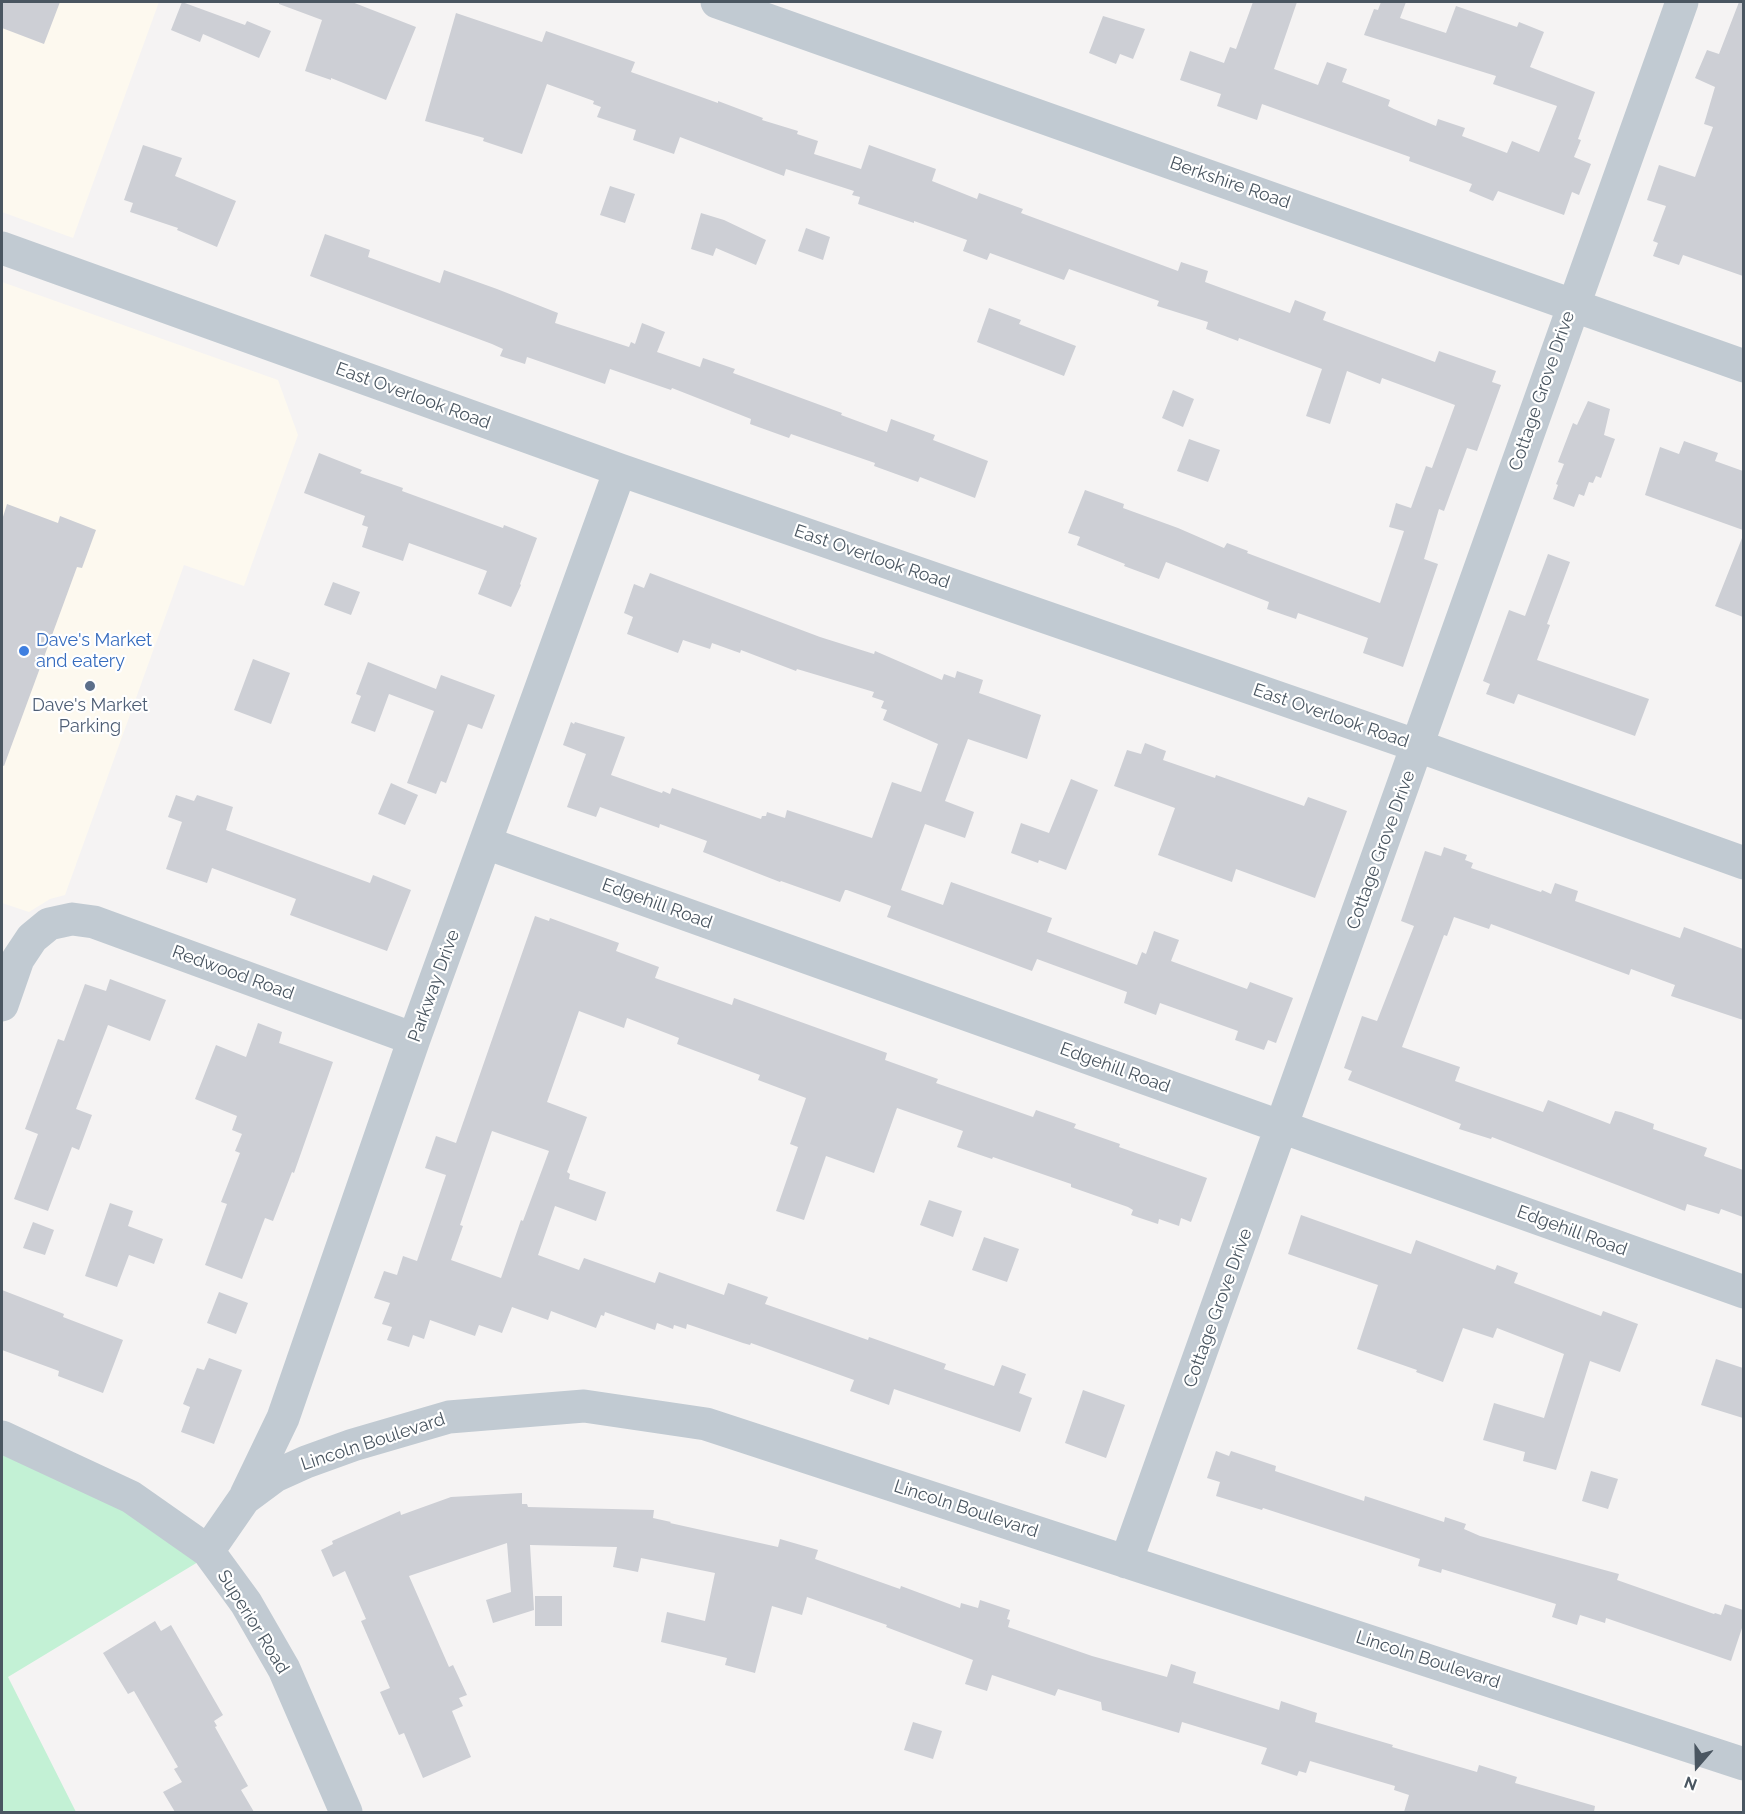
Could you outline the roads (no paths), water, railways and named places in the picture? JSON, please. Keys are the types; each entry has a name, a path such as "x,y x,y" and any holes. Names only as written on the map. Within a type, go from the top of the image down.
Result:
{"street":[{"name":"Berkshire Road","path":"717,2 1743,366"},
{"name":"Cottage Grove Drive","path":"1126,1562 1682,2"},
{"name":"East Overlook Road","path":"2,248 620,470 1418,746 1743,863"},
{"name":"Parkway Drive","path":"244,1499 284,1418 414,1039 620,470"},
{"name":"Edgehill Road","path":"486,843 1743,1292"},
{"name":"Redwood Road","path":"2,1005 18,959 32,938 49,924 72,919 94,922 414,1039"},
{"name":"Lincoln Boulevard","path":"208,1551 244,1499 275,1476 306,1462 354,1445 449,1417 584,1406 706,1424 1743,1764"},
{"name":"Superior Road","path":"2,1437 131,1497 208,1551 246,1603 284,1669 346,1812"}],"place":[{"name":"Dave's Market and eatery","path":"24,651"},
{"name":"Dave's Market Parking","path":"90,686"}]}
